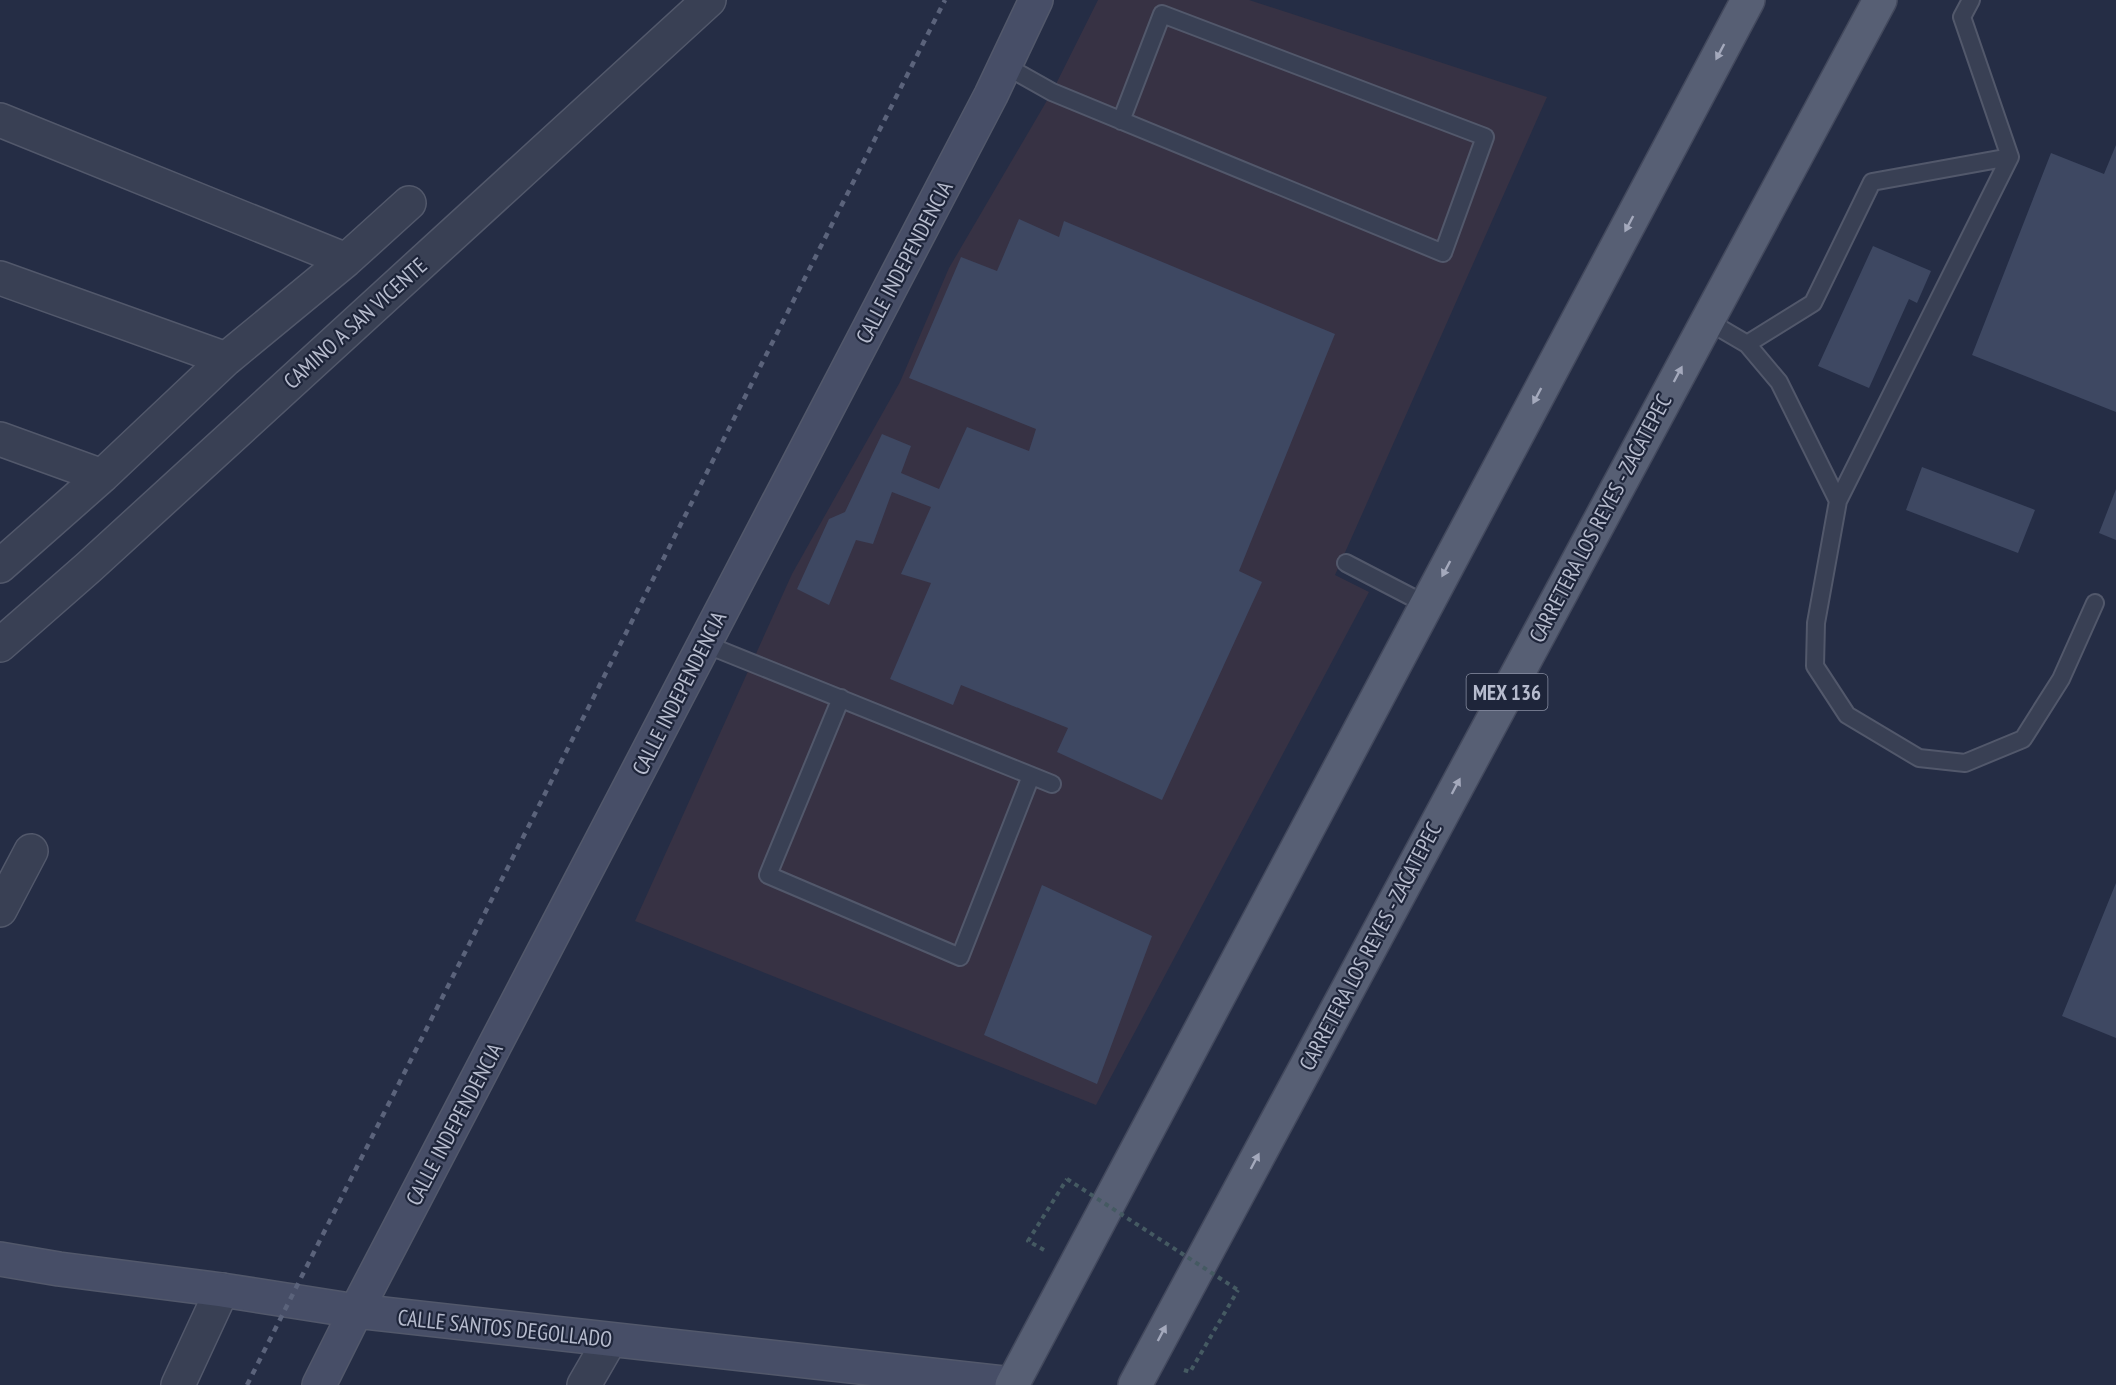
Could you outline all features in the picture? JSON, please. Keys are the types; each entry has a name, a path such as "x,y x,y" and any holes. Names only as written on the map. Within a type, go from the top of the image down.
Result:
{"main road":[{"name":"CALLE INDEPENDENCIA","path":"319,1385 991,95 1036,0"},
{"path":"1012,1384 1748,0"},
{"name":"CARRETERA LOS REYES - ZACATEPEC","path":"1135,1385 1880,0"},
{"name":"CALLE SANTOS DEGOLLADO","path":"0,1259 356,1311 1012,1384"}],"street":[{"name":"CAMINO A SAN VICENTE","path":"0,645 115,543 709,0"},
{"path":"0,120 346,260"},
{"path":"0,566 102,476 226,359 346,260 409,203"},
{"path":"0,278 226,359"},
{"path":"0,439 102,476"},
{"path":"0,873 31,850 0,910"},
{"path":"178,1385 222,1290"},
{"path":"584,1385 610,1340"}],"lane":[{"path":"1971,0 1962,17 2010,157 1838,501 1816,623 1815,666 1846,715 1919,758 1965,763 2023,740 2061,679 2095,603"},
{"path":"1004,65 1052,92 1443,253 1485,137 1162,14 1121,120"},
{"path":"1747,344 1813,303 1872,182 2010,157"},
{"path":"1706,320 1747,344 1779,382 1838,501"},
{"path":"1346,563 1427,605"},
{"path":"705,644 1052,784"},
{"path":"840,698 768,875 960,957 1031,776"}],"path":[{"path":"1028,1241 1067,1179 1238,1290 1190,1372"}],"shaded area":[{"path":"1098,0 1249,0 1547,97 1335,575 1369,592 1096,1105 635,921 792,574 900,382 949,268 1052,92"}],"building":[{"path":"2116,145 2116,412 1972,355 2051,153 2104,174"},
{"path":"1019,219 1059,237 1064,221 1335,334 1239,571 1262,582 1162,800 1057,752 1068,728 961,685 953,705 890,679 931,583 901,574 931,507 892,492 873,544 856,540 829,605 797,589 829,519 845,512 882,434 911,446 901,473 939,489 967,427 1029,451 1036,429 909,378 961,257 997,271"},
{"path":"1873,246 1931,271 1917,303 1909,299 1869,388 1818,366"},
{"path":"1922,467 2035,510 2018,553 1906,510"},
{"path":"2116,489 2116,540 2099,533"},
{"path":"2116,883 2116,1038 2062,1016"},
{"path":"1042,885 1152,936 1097,1084 984,1035"}],"railway":[{"path":"247,1385 945,0"}]}
